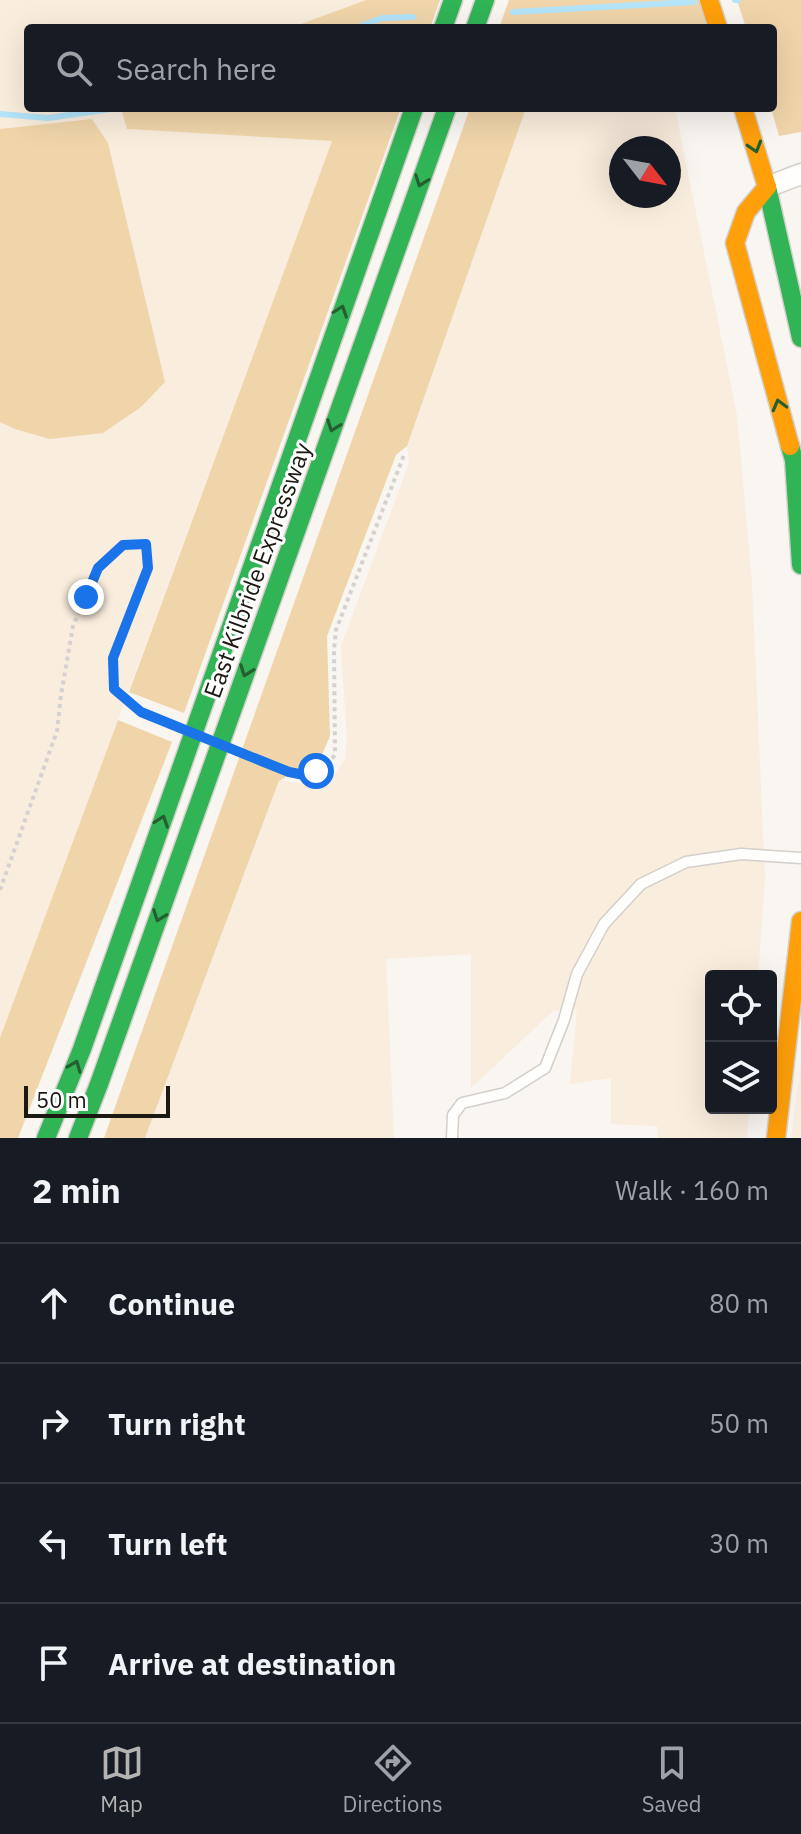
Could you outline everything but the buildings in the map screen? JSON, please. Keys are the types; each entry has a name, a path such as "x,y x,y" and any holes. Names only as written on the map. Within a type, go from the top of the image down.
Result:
{"main road":[{"path":"444,24 453,0"},
{"path":"476,24 485,0"},
{"path":"709,0 717,24"},
{"name":"East Kilbride Expressway","path":"46,1138 82,1049 413,112"},
{"name":"East Kilbride Expressway","path":"78,1138 446,112"},
{"path":"744,112 767,187 801,338"},
{"path":"767,187 751,203 739,223 735,243 794,460 801,565"},
{"path":"776,1138 801,921"}],"street":[{"path":"767,187 801,174"}],"lane":[{"path":"452,1138 453,1115 462,1103 505,1093 545,1068 564,1020 577,974 604,924 641,884 686,862 741,854 801,858"}],"path":[{"path":"0,890 57,731 73,626 98,568 123,545 146,544 148,568 113,658 114,689 141,712 289,772 304,775 327,764 335,755 336,630 404,455"}],"shaded area":[{"path":"0,0 366,0 301,24 24,24 24,112 122,112 128,129 332,141 0,1038"},
{"path":"366,0 440,0 431,24 301,24"},
{"path":"509,0 701,0 706,24 500,24"},
{"path":"737,0 801,0 801,132 779,136 772,112 777,112 777,24 745,24"},
{"path":"122,112 400,112 184,713 129,692 332,141 127,129"},
{"path":"469,112 525,112 407,446 396,455 327,636 330,736 321,757 279,781 145,1138 104,1138"},
{"path":"525,112 676,112 681,136 609,136 609,208 681,208 681,138 737,416 752,583 765,880 758,970 705,970 705,1114 749,1114 747,1138 658,1138 657,1126 611,1124 611,1078 570,1084 577,1009 553,1011 471,1088 471,954 386,959 394,1138 145,1138 280,780 312,786 328,780 345,759 347,739 341,646 409,463 407,446"},
{"path":"92,119 108,143 165,382 141,407 103,433 50,439 0,422 0,129"},
{"path":"118,720 172,742 18,1138 0,1138 0,1038"},
{"path":"801,1063 801,1138 791,1138"}],"waterway":[{"path":"513,12 694,2"},
{"path":"366,24 382,18 413,17"},
{"path":"0,114 48,118 90,112"}],"traffic: fast":[{"path":"444,24 453,0"},
{"path":"476,24 485,0"},
{"path":"46,1138 82,1049 413,112"},
{"path":"78,1138 446,112"},
{"path":"767,187 801,338"},
{"path":"790,446 794,460 801,565"}],"traffic: slow":[{"path":"709,0 717,24"},
{"path":"744,112 767,187"},
{"path":"767,187 746,212 735,243 790,446"},
{"path":"776,1138 801,921"}],"route":[{"path":"86,597 98,568 123,545 146,544 148,568 113,658 114,689 141,712 259,760 304,775 316,771"}]}
